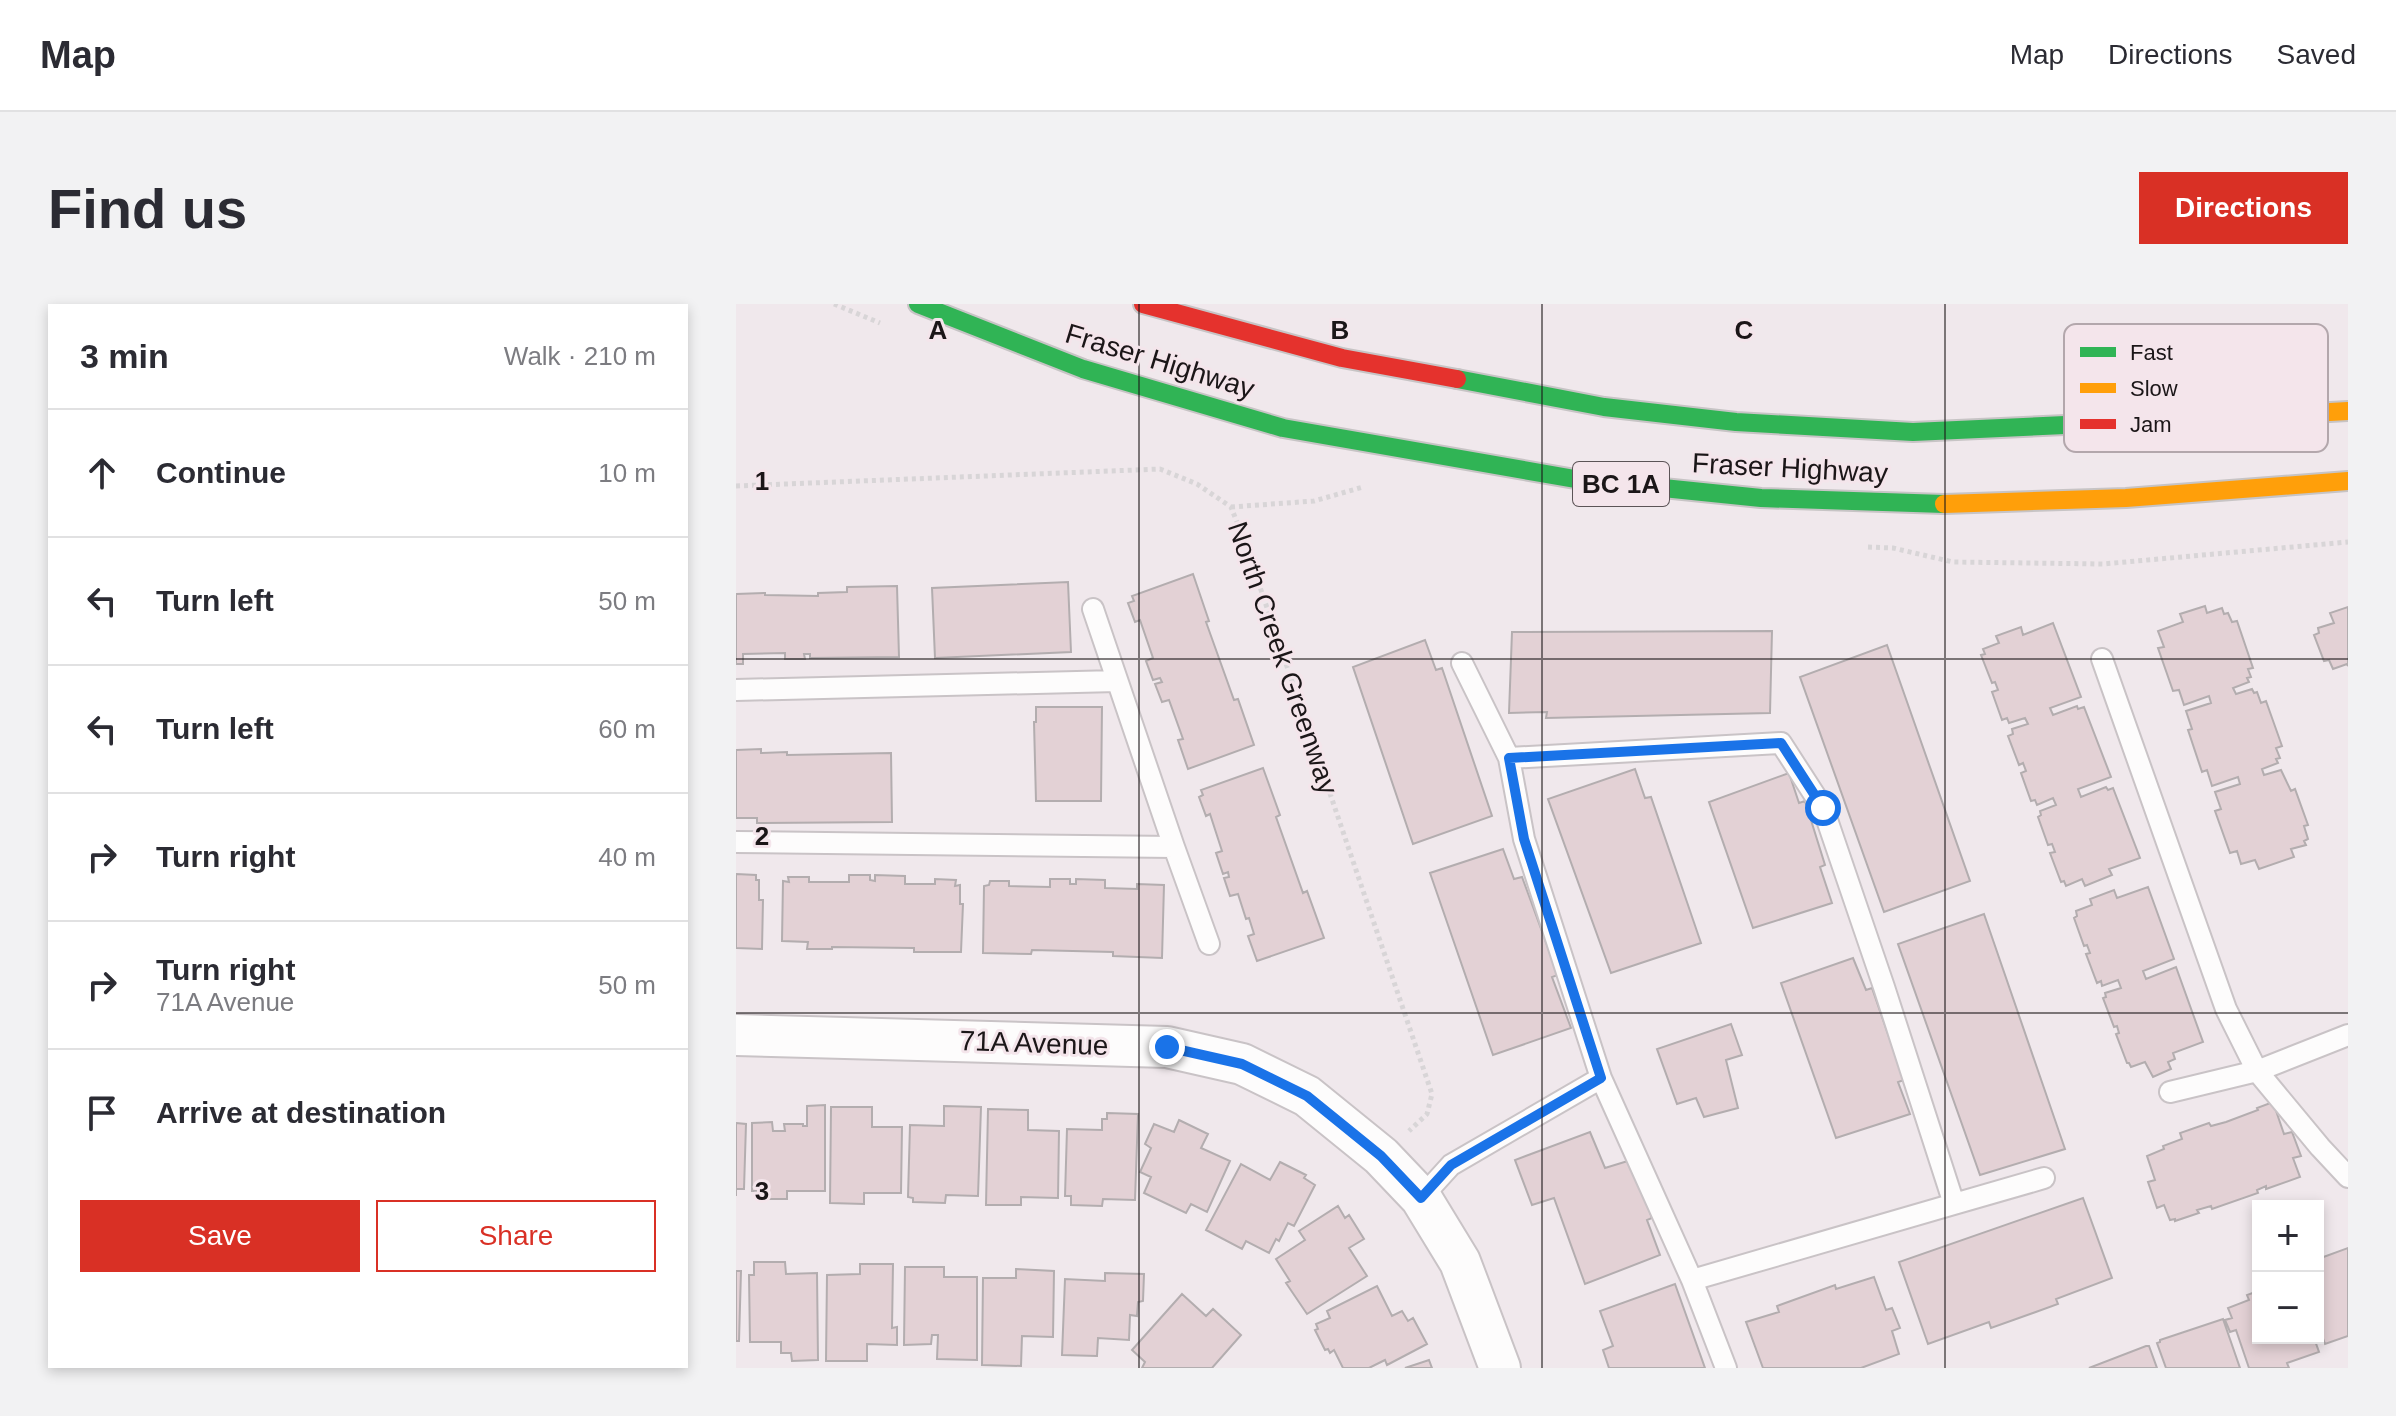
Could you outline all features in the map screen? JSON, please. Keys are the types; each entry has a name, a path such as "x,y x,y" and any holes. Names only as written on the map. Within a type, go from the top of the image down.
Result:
{"main road":[{"name":"Fraser Highway","path":"918,304 1083,369 1283,428 1575,479 1761,498 1951,504 2126,498 2348,481"},
{"name":"Fraser Highway","path":"1143,304 1342,358 1604,407 1736,422 1913,432 2064,426"},
{"name":"Fraser Highway","path":"2328,412 2348,411"}],"street":[{"name":"71A Avenue","path":"736,1035 1167,1047 1242,1064 1307,1096 1381,1156 1421,1198 1460,1262 1494,1351"}],"lane":[{"path":"1093,609 1209,944"},
{"path":"2102,659 2226,1009 2257,1071 2348,1177"},
{"path":"1462,663 1509,758 1524,839 1601,1078 1692,1280 1726,1368"},
{"path":"736,690 1117,681"},
{"path":"1509,758 1781,743 1823,808 1954,1204"},
{"path":"736,842 1174,847"},
{"path":"2170,1092 2257,1071 2348,1035"},
{"path":"1421,1198 1451,1165 1601,1078"},
{"path":"1692,1280 2044,1178"}],"path":[{"name":"North Creek Greenway","path":"736,486 1160,469 1197,484 1231,507 1432,1094 1427,1114 1406,1134"},
{"path":"1231,507 1314,501 1373,484"}],"building":[{"path":"1193,574 1209,621 1206,622 1254,745 1188,769 1178,740 1183,739 1169,700 1162,702 1155,684 1162,682 1160,678 1153,680 1146,661 1153,658 1140,620 1135,622 1128,603 1134,601 1132,596"},
{"path":"1068,582 1071,652 935,658 932,588"},
{"path":"897,586 899,657 810,658 810,654 804,654 805,659 785,659 785,653 743,654 743,664 736,664 736,594 818,596 818,593 847,592 847,587"},
{"path":"2205,606 2207,613 2222,608 2232,622 2237,621 2253,668 2248,669 2249,682 2233,688 2236,694 2252,689 2254,693 2257,692 2261,703 2266,701 2282,746 2276,748 2280,758 2276,759 2278,763 2262,769 2264,775 2281,770 2291,791 2295,789 2308,825 2304,826 2308,839 2304,841 2306,845 2291,849 2294,857 2259,869 2255,860 2241,864 2237,851 2230,853 2215,811 2221,809 2215,792 2240,784 2238,777 2212,786 2207,770 2202,772 2188,730 2192,729 2186,711 2211,703 2209,696 2184,705 2179,690 2173,691 2158,648 2164,647 2158,631 2183,622 2180,614"},
{"path":"2348,607 2348,666 2333,669 2329,660 2324,661 2314,635 2319,633 2318,628 2334,623 2330,613"},
{"path":"2053,623 2081,697 2050,708 2053,715 2077,706 2078,709 2084,707 2111,777 2078,789 2081,797 2106,787 2108,790 2113,788 2140,858 2109,869 2112,875 2085,886 2082,879 2066,886 2064,881 2061,882 2050,853 2055,852 2052,844 2048,845 2038,817 2040,811 2056,805 2053,798 2037,805 2035,800 2031,801 2021,773 2026,771 2023,763 2019,765 2008,736 2013,734 2012,729 2028,724 2025,718 2009,723 2007,718 2002,720 1992,692 1998,690 1981,655 1985,654 1983,649 1999,643 1996,636 2021,627 2023,635"},
{"path":"1772,631 1770,713 1546,718 1547,712 1509,713 1512,632"},
{"path":"1425,640 1436,670 1442,668 1492,816 1413,844 1353,667"},
{"path":"1887,645 1970,881 1884,912 1800,677"},
{"path":"1036,707 1102,707 1101,801 1036,801"},
{"path":"761,749 761,753 787,752 787,755 891,753 892,822 757,823 757,818 736,818 736,750"},
{"path":"1263,768 1280,815 1276,817 1303,893 1307,891 1324,938 1257,961 1248,936 1254,934 1249,918 1246,919 1238,894 1230,896 1224,878 1229,877 1228,872 1223,874 1216,853 1222,851 1210,814 1206,816 1199,797 1203,795 1201,790"},
{"path":"1635,769 1645,798 1651,797 1701,943 1611,973 1548,799"},
{"path":"1789,773 1799,803 1805,801 1825,865 1820,867 1832,903 1753,928 1709,802"},
{"path":"1503,849 1514,879 1522,877 1558,975 1552,977 1571,1028 1493,1055 1430,873"},
{"path":"736,874 756,875 756,880 759,880 759,900 763,900 762,949 736,948"},
{"path":"849,875 870,875 870,880 875,881 875,875 905,876 905,884 935,884 935,879 956,880 955,886 960,885 960,904 963,904 961,952 914,952 914,948 807,949 808,942 782,941 783,881 789,882 788,877 809,877 809,882 849,882"},
{"path":"1050,879 1070,879 1070,884 1076,884 1076,879 1105,880 1105,888 1137,889 1137,884 1164,885 1162,958 1113,956 1113,952 1032,950 1031,954 983,953 984,886 989,885 990,881 1009,881 1009,886 1050,887"},
{"path":"2148,887 2174,959 2143,971 2146,979 2176,967 2203,1042 2173,1053 2175,1059 2168,1062 2171,1069 2153,1077 2145,1062 2131,1067 2127,1063 2116,1034 2119,1033 2117,1026 2114,1027 2103,998 2106,997 2105,993 2121,988 2118,980 2102,986 2101,981 2097,983 2086,954 2090,953 2087,945 2084,946 2074,918 2076,911 2092,905 2090,899 2114,890 2117,898"},
{"path":"1984,914 2065,1149 1980,1175 1898,944"},
{"path":"1853,958 1866,990 1872,988 1904,1080 1898,1082 1910,1114 1836,1138 1781,983"},
{"path":"1731,1024 1742,1055 1726,1060 1738,1108 1704,1117 1696,1098 1677,1104 1657,1049"},
{"path":"2273,1102 2284,1134 2292,1132 2301,1156 2293,1158 2300,1177 2266,1189 2266,1186 2257,1190 2258,1193 2212,1209 2211,1206 2197,1210 2199,1213 2175,1221 2170,1220 2164,1205 2157,1208 2148,1182 2155,1180 2147,1156 2182,1139 2180,1133 2209,1123 2211,1126 2226,1122"},
{"path":"825,1105 825,1191 787,1191 787,1199 757,1199 757,1191 752,1191 752,1123 772,1122 773,1131 785,1131 784,1124 807,1126 807,1106"},
{"path":"944,1106 981,1107 978,1196 946,1195 945,1203 913,1202 913,1198 908,1197 910,1125 944,1126"},
{"path":"831,1107 872,1107 872,1127 902,1127 901,1193 864,1193 864,1204 830,1203"},
{"path":"988,1109 1028,1110 1028,1130 1059,1131 1058,1198 1021,1197 1021,1205 986,1205"},
{"path":"1107,1113 1138,1114 1135,1200 1103,1199 1102,1206 1071,1205 1071,1196 1065,1196 1067,1129 1102,1130 1102,1119 1107,1119"},
{"path":"1179,1120 1208,1134 1201,1148 1230,1161 1207,1212 1191,1204 1186,1213 1144,1193 1151,1177 1140,1172 1151,1148 1145,1144 1154,1124 1174,1132"},
{"path":"736,1123 746,1124 744,1189 736,1189"},
{"path":"1590,1132 1605,1168 1631,1160 1652,1218 1647,1220 1660,1255 1585,1284 1554,1198 1532,1205 1515,1160"},
{"path":"1280,1162 1306,1175 1304,1178 1315,1185 1294,1226 1288,1223 1269,1253 1246,1241 1242,1249 1206,1230 1241,1164 1270,1180"},
{"path":"2083,1198 2112,1278 2056,1299 2058,1304 1991,1328 1989,1322 1928,1344 1899,1262"},
{"path":"1338,1206 1345,1218 1349,1215 1364,1239 1349,1248 1367,1276 1307,1314 1286,1283 1290,1281 1276,1259 1305,1240 1299,1231"},
{"path":"2348,1248 2348,1336 2325,1344 2324,1341 2324,1257"},
{"path":"754,1262 785,1262 786,1274 817,1273 818,1360 792,1361 791,1353 781,1353 781,1342 750,1342 749,1275 754,1275"},
{"path":"860,1264 893,1264 892,1328 897,1327 897,1345 867,1344 867,1361 826,1361 827,1275 860,1274"},
{"path":"905,1267 944,1267 944,1277 977,1277 977,1360 937,1359 938,1335 932,1335 931,1344 904,1345"},
{"path":"1016,1269 1054,1271 1053,1337 1022,1336 1021,1366 982,1365 983,1278 1016,1278"},
{"path":"736,1271 741,1271 739,1341 736,1341"},
{"path":"1105,1273 1144,1274 1143,1301 1138,1302 1137,1316 1130,1315 1129,1340 1098,1338 1097,1356 1062,1355 1065,1279 1105,1281"},
{"path":"1874,1277 1886,1310 1892,1308 1900,1328 1892,1331 1899,1354 1861,1368 1763,1368 1746,1322 1779,1312 1777,1306 1835,1285 1836,1289"},
{"path":"1675,1284 1705,1368 1609,1368 1603,1350 1613,1346 1600,1311"},
{"path":"1377,1286 1392,1316 1402,1311 1408,1321 1413,1318 1427,1344 1387,1365 1385,1360 1369,1368 1343,1368 1334,1350 1330,1353 1328,1349 1325,1350 1315,1330 1318,1329 1316,1324 1330,1318 1327,1311"},
{"path":"2252,1293 2252,1344 2316,1344 2319,1352 2287,1363 2289,1368 2249,1368 2236,1330 2230,1332 2225,1320 2232,1318 2228,1308 2249,1300 2247,1295"},
{"path":"1182,1294 1206,1316 1213,1309 1241,1335 1212,1368 1142,1368 1145,1362 1132,1350"},
{"path":"2223,1319 2240,1368 2166,1368 2157,1343 2160,1340"},
{"path":"2149,1346 2157,1368 2089,1368"},
{"path":"1429,1360 1432,1368 1405,1368"}],"traffic: fast":[{"path":"918,304 1083,369 1283,428 1575,479 1761,498 1944,504"},
{"path":"1457,379 1604,407 1736,422 1913,432 2064,425"}],"traffic: slow":[{"path":"2328,412 2348,411"},
{"path":"1944,504 2126,498 2348,481"}],"traffic: jam":[{"path":"1143,304 1342,358 1457,379"}],"route":[{"path":"1167,1047 1242,1064 1307,1096 1381,1156 1421,1198 1451,1165 1601,1078 1524,839 1509,758 1781,743 1823,808"}]}
